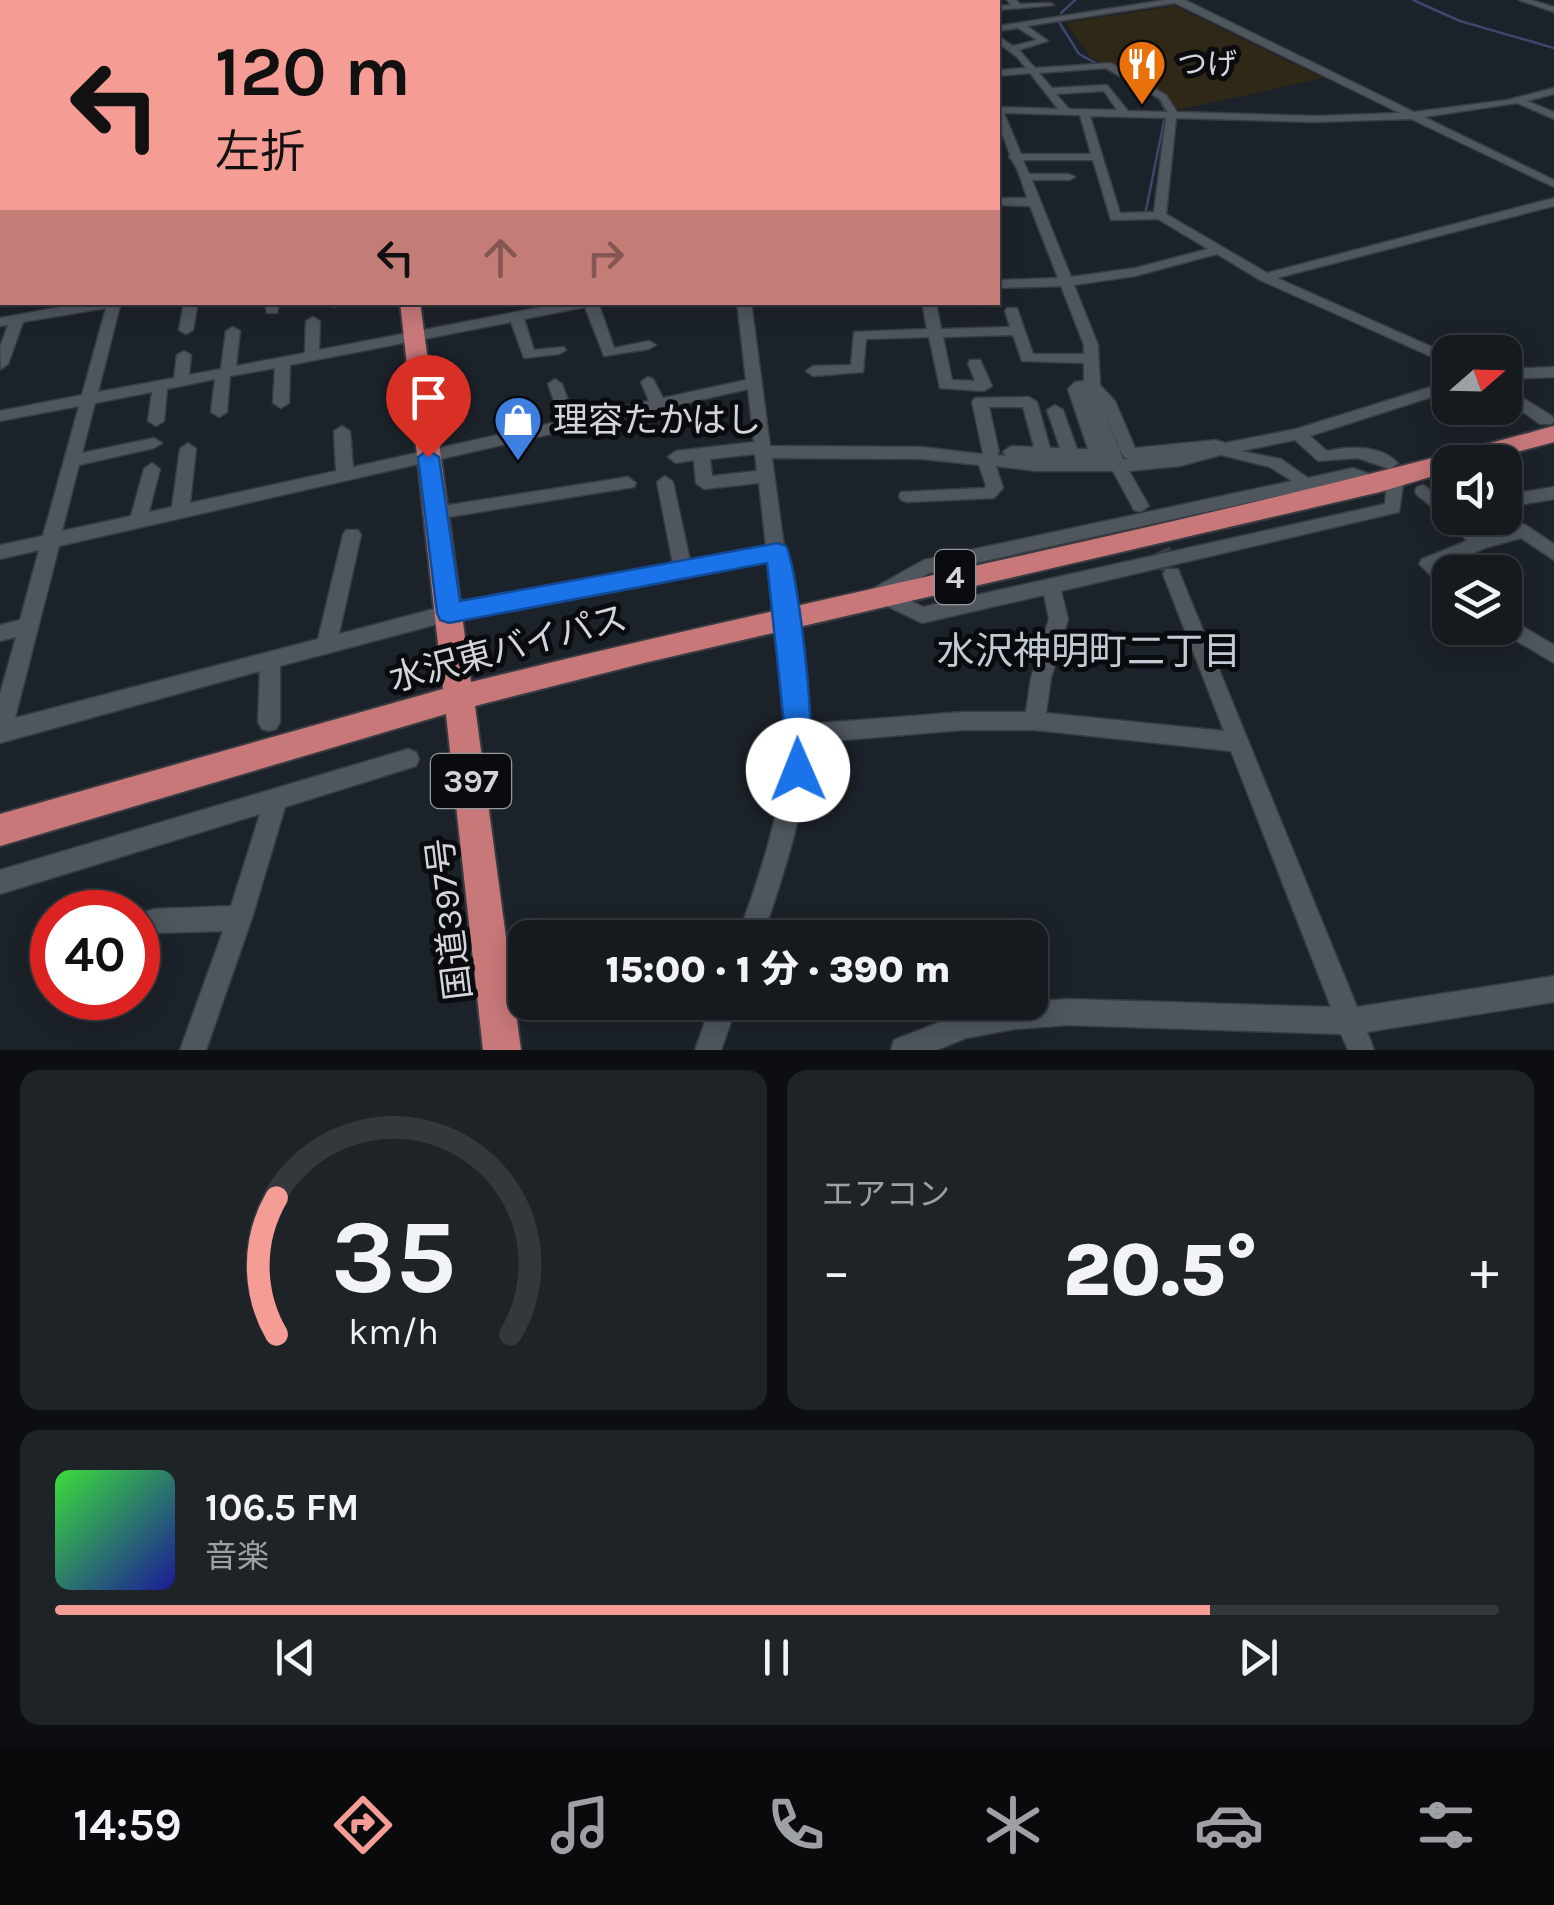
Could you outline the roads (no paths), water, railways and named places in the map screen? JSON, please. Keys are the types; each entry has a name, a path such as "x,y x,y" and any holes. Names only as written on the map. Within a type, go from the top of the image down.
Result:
{"highway":[{"name":"国道397号","path":"410,305 502,1050"},
{"name":"水沢東バイパス","path":"1500,445 1550,427"},
{"name":"水沢東バイパス","path":"0,830 461,698 879,594 1432,467"}],"street":[{"path":"1000,25 1159,0"},
{"path":"1000,25 1176,0 1554,184"},
{"path":"1523,0 1554,10"},
{"path":"1014,4 1039,20"},
{"path":"1014,4 1050,5"},
{"path":"1000,56 1044,42 1018,24"},
{"path":"1000,40 1034,70 1065,111"},
{"path":"1000,73 1108,65 1164,97 1173,111 1160,215"},
{"path":"1049,91 1107,88 1125,114"},
{"path":"1000,110 1278,118 1414,117 1520,101 1554,91"},
{"path":"1520,101 1554,116"},
{"path":"1084,112 1115,216 1160,215 1265,276 1432,353"},
{"path":"1000,116 1091,345 1090,384 1099,430 1140,506"},
{"path":"1014,157 1097,158"},
{"path":"1022,177 1068,177"},
{"path":"1000,202 1034,202"},
{"path":"1265,276 1554,202"},
{"path":"1000,284 1066,284 1124,277 1217,250"},
{"path":"0,322 47,308 80,305"},
{"path":"113,305 28,626 7,682 0,732 449,613 778,552"},
{"path":"186,330 190,305"},
{"path":"592,305 610,353 649,344"},
{"path":"744,305 799,734 798,770 780,852 755,920"},
{"path":"930,305 945,386 984,386 976,363"},
{"path":"0,416 516,317 552,306"},
{"path":"1012,311 1027,358 1091,359"},
{"path":"516,317 529,355 559,350"},
{"path":"1,364 17,319"},
{"path":"312,356 313,321"},
{"path":"219,412 234,331"},
{"path":"814,371 858,368 860,336 1018,331"},
{"path":"181,381 184,355"},
{"path":"281,403 284,362"},
{"path":"1522,373 1554,372"},
{"path":"648,382 658,404"},
{"path":"555,384 570,425"},
{"path":"0,552 753,384"},
{"path":"1090,384 1107,397 1132,454 1216,445 1234,456 1283,464 1307,487"},
{"path":"676,457 754,448 763,452 1092,455 1097,451 1076,389 1090,384"},
{"path":"156,420 160,385"},
{"path":"981,455 1028,464 1180,460 1298,434 1432,392"},
{"path":"906,496 988,494 995,488 981,455 980,402 1029,402 1043,452"},
{"path":"1522,405 1550,427"},
{"path":"1054,410 1070,454"},
{"path":"342,431 344,476"},
{"path":"879,594 922,615 1392,508 1388,475 1377,455 1348,452 1324,457 1298,434"},
{"path":"72,461 154,443"},
{"path":"180,512 188,449"},
{"path":"702,454 704,483 766,476"},
{"path":"1028,464 1031,472 1041,476 1086,476"},
{"path":"138,521 152,469"},
{"path":"879,594 924,567 1353,474 1388,475"},
{"path":"436,513 628,482"},
{"path":"666,482 683,570"},
{"path":"1423,490 1432,497"},
{"path":"1522,498 1554,493"},
{"path":"1450,555 1524,531 1554,553"},
{"path":"326,646 352,535"},
{"path":"1472,535 1480,543"},
{"path":"1172,574 1361,1050"},
{"path":"1035,721 1041,673 1061,618 1060,602 1050,586"},
{"path":"0,633 28,626"},
{"path":"1522,634 1554,654"},
{"path":"269,722 270,660"},
{"path":"799,734 963,721 1035,721 1239,742"},
{"path":"0,882 408,758"},
{"path":"192,1050 240,918 276,800"},
{"path":"160,921 240,918"},
{"path":"904,1050 966,1025 1050,1013 1350,1021 1554,989"},
{"path":"708,1050 719,1020"}],"waterway":[{"path":"1061,13 1075,0"},
{"path":"1413,0 1460,21 1554,48"},
{"path":"1059,22 1079,54 1158,97 1166,111 1146,210"}],"tunnel":[{"path":"1149,524 1172,574"}],"place":[{"name":"つげ","path":"1142,106"},
{"name":"理容たかはし","path":"518,462"}],"district":[{"name":"水沢神明町二丁目","path":"1089,651"}]}
